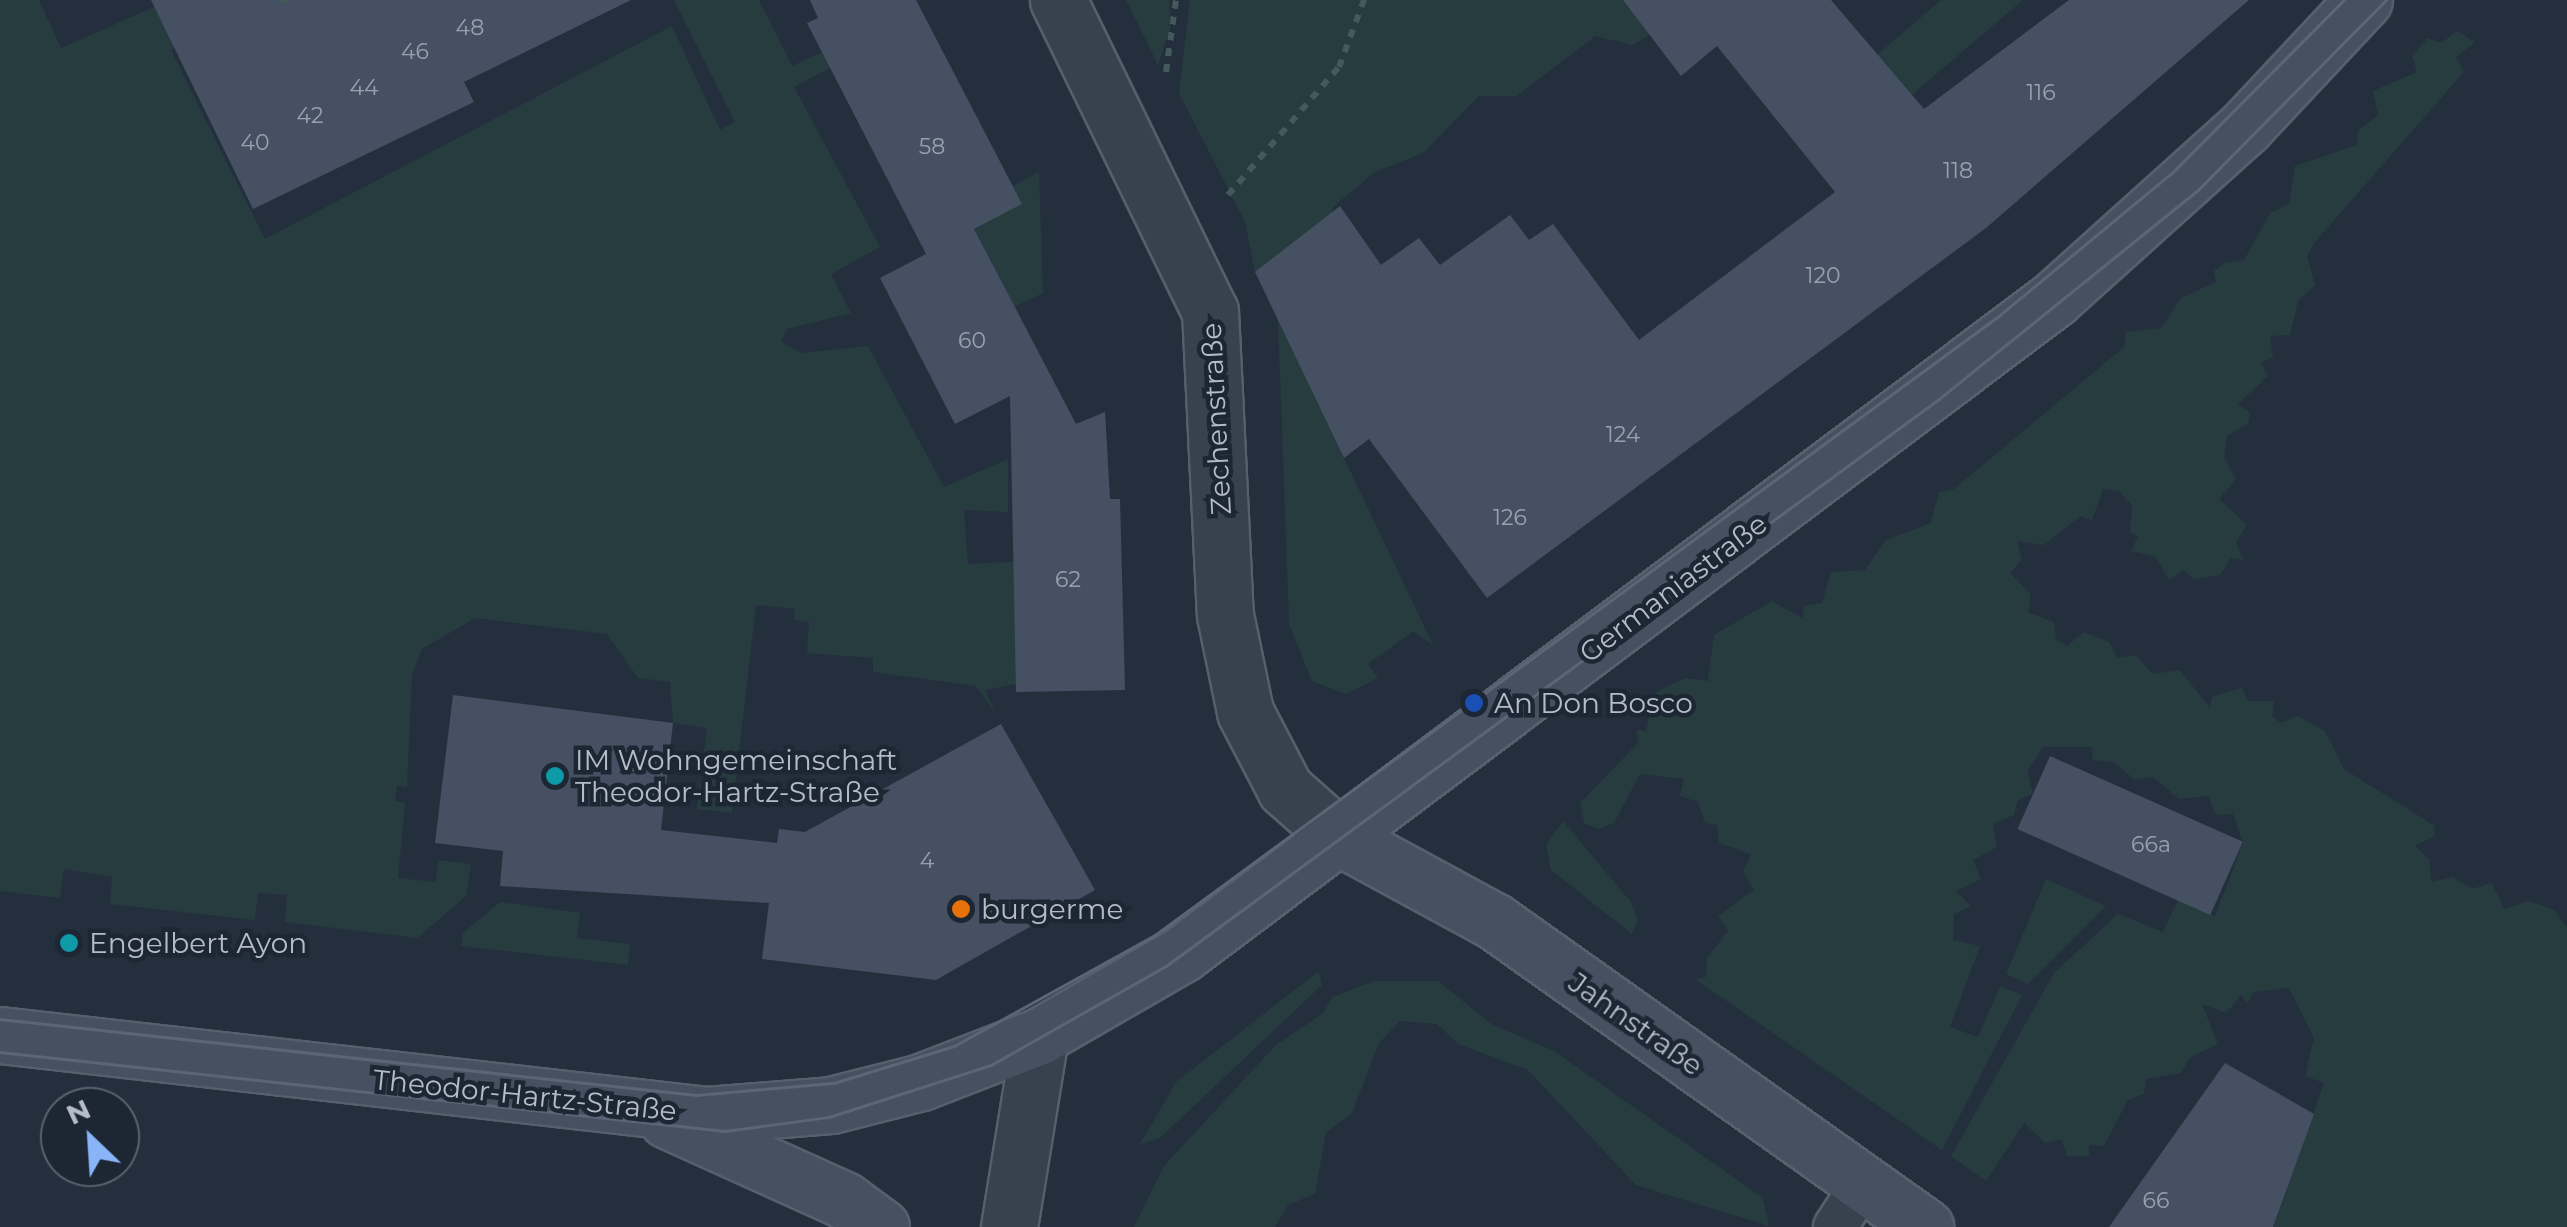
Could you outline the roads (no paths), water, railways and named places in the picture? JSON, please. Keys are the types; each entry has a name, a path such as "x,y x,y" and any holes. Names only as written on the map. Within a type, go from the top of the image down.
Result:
{"main road":[{"name":"Germaniastraße","path":"1040,1036 1139,984 2054,299 2246,127 2364,0"},
{"name":"Jahnstraße","path":"1339,836 1494,922 1849,1205 1924,1227"},
{"name":"Theodor-Hartz-Straße","path":"0,1035 707,1114 831,1105 921,1082 1040,1036"},
{"path":"647,1108 844,1200 881,1227"}],"street":[{"name":"Zechenstraße","path":"1058,0 1181,248 1214,332 1225,615 1245,712 1285,789 1339,836"},
{"path":"1009,1227 1040,1036"}],"tram line":[{"path":"0,1019 696,1095 834,1083 954,1046 1155,935 2000,315 2173,172 2344,0"},
{"path":"0,1052 725,1131 829,1117 991,1065 1166,966 1939,399 2198,190 2386,0"}],"place":[{"name":"An Don Bosco","path":"1474,703"},
{"name":"IM Wohngemeinschaft Theodor-Hartz-Straße","path":"555,776"},
{"name":"burgerme","path":"961,909"},
{"name":"Engelbert Ayon","path":"69,943"}]}
